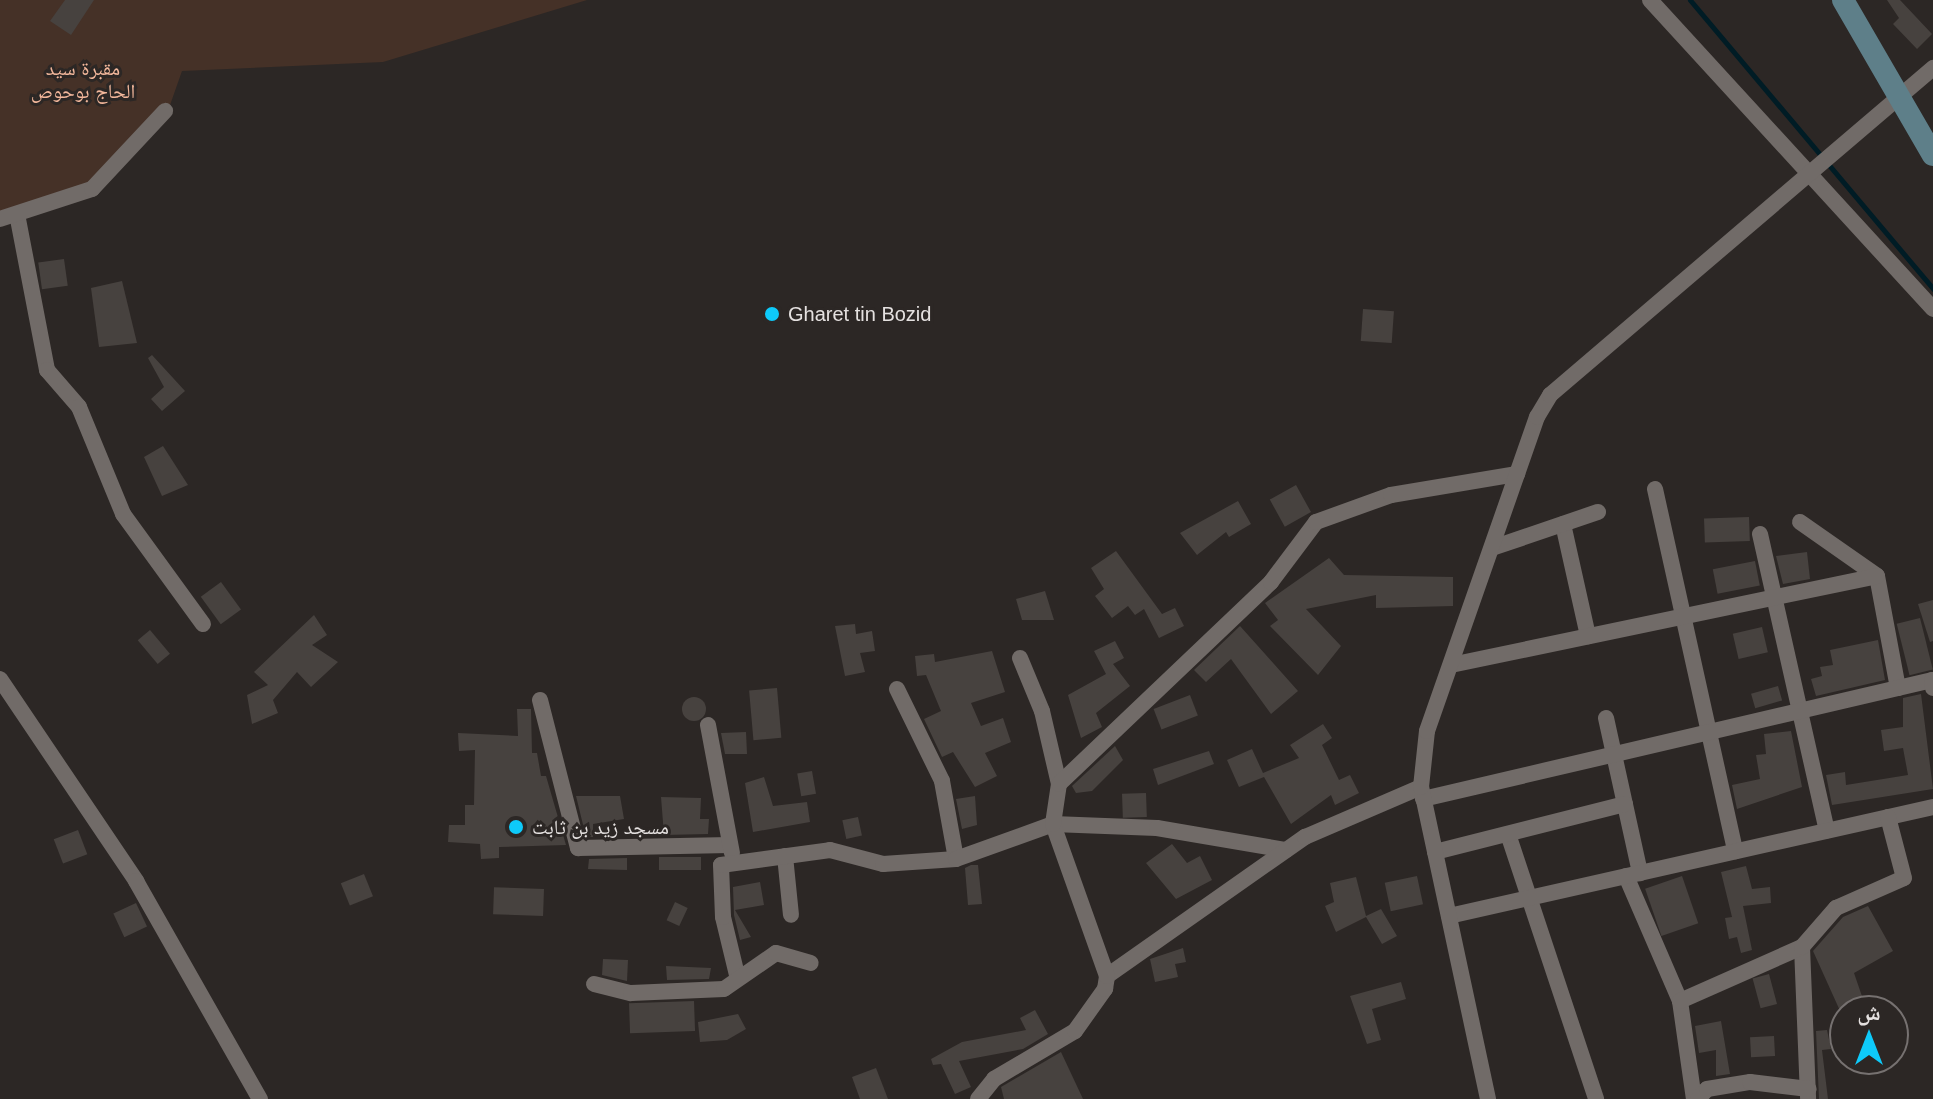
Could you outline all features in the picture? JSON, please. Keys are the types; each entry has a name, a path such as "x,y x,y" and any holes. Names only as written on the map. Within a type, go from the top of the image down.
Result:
{"street":[{"path":"1650,0 1933,309"},
{"path":"1844,0 1933,155"},
{"path":"1488,1099 1422,793 1427,731 1517,474 1550,395 1933,68"},
{"path":"0,219 92,189 165,111"},
{"path":"17,214 47,370 79,407 123,514 203,624"},
{"path":"1059,784 1271,582 1316,522 1391,495 1517,474"},
{"path":"1655,489 1735,851"},
{"path":"1492,548 1598,512"},
{"path":"1800,522 1877,576 1898,688"},
{"path":"1563,524 1588,636"},
{"path":"1760,534 1827,831"},
{"path":"1451,665 1877,576"},
{"path":"978,1099 994,1079 1075,1031 1105,989 1107,976 1053,824 1059,784 1042,711 1020,658"},
{"path":"0,679 136,881 260,1099"},
{"path":"1107,976 1286,850 1422,793 1614,754 1932,680 1933,688"},
{"path":"897,689 942,781 956,859"},
{"path":"540,700 578,848 730,845"},
{"path":"1606,718 1625,804 1633,874 1680,1001 1696,1099"},
{"path":"708,725 733,863"},
{"path":"1435,852 1625,804"},
{"path":"1449,916 1933,807"},
{"path":"1680,1001 1802,947 1836,908 1904,878 1888,817"},
{"path":"737,975 721,865 830,850 883,864 956,859 1053,824 1157,828 1286,850"},
{"path":"1508,834 1596,1099"},
{"path":"785,856 791,915"},
{"path":"1696,1099 1707,1089 1750,1082 1809,1094 1802,947"},
{"path":"594,984 631,993 724,989 737,975 776,953 811,963"}],"green space":[{"name":"مقبرة سيد الحاج بوحوص","path":"0,0 587,0 383,62 182,71 169,108 78,198 0,217"}],"building":[{"path":"65,0 94,0 71,35 50,21"},
{"path":"1887,0 1900,0 1932,34 1917,49 1893,24 1899,18"},
{"path":"64,259 68,286 42,289 38,263"},
{"path":"122,281 137,343 99,347 91,288"},
{"path":"1363,309 1394,311 1392,343 1361,341"},
{"path":"152,355 185,391 162,411 151,399 164,387 148,358"},
{"path":"163,446 188,485 162,496 144,457"},
{"path":"1296,485 1311,512 1285,527 1270,500"},
{"path":"1238,501 1251,524 1229,537 1226,532 1197,555 1180,533"},
{"path":"1749,517 1750,541 1705,543 1704,519"},
{"path":"1116,551 1162,614 1175,608 1184,626 1159,638 1144,609 1135,615 1128,606 1112,618 1095,596 1104,589 1091,568"},
{"path":"1807,552 1810,579 1783,584 1776,556"},
{"path":"1329,558 1344,575 1453,577 1453,606 1376,608 1376,595 1306,609 1341,646 1318,675 1270,626 1278,620 1265,603"},
{"path":"1755,561 1760,586 1718,594 1713,569"},
{"path":"221,582 241,610 221,624 201,597"},
{"path":"1045,591 1054,620 1022,620 1016,599"},
{"path":"1933,600 1933,641 1930,642 1918,604"},
{"path":"314,615 327,635 312,645 338,662 311,687 297,672 273,700 278,713 252,724 247,695 268,685 254,672"},
{"path":"1920,618 1933,669 1910,675 1897,624"},
{"path":"855,624 856,634 872,631 875,651 860,653 865,672 845,676 835,626"},
{"path":"1240,626 1298,691 1271,714 1231,659 1206,682 1194,670"},
{"path":"1762,627 1768,652 1739,659 1733,634"},
{"path":"150,630 170,654 158,664 138,640"},
{"path":"1878,640 1885,680 1816,696 1811,679 1822,676 1820,667 1833,665 1830,650"},
{"path":"1115,641 1124,658 1113,664 1130,686 1096,713 1102,727 1081,738 1068,695 1106,674 1094,651"},
{"path":"992,651 1005,692 971,703 981,726 1003,718 1011,742 985,753 997,776 975,787 953,752 942,757 924,719 941,711 926,675 917,676 915,656 934,654 935,662"},
{"path":"1778,686 1782,700 1755,708 1751,694"},
{"path":"777,688 781,738 753,740 749,690"},
{"path":"1921,694 1933,789 1832,805 1826,775 1845,772 1846,785 1908,775 1903,748 1884,751 1881,730 1903,727 1903,698"},
{"path":"1190,695 1198,716 1161,730 1154,709"},
{"path":"694,697 703,700 706,709 703,718 694,721 685,718 682,709 685,700"},
{"path":"517,709 531,709 532,753 537,753 541,776 546,776 566,845 499,847 499,858 481,859 480,844 448,842 449,825 465,825 465,805 474,805 475,750 459,751 458,733 518,736"},
{"path":"1323,724 1332,738 1322,745 1339,780 1350,775 1359,793 1335,805 1331,795 1291,824 1264,777 1239,787 1227,760 1252,749 1263,773 1299,758 1290,745"},
{"path":"1791,731 1802,787 1737,809 1732,785 1760,779 1756,755 1766,754 1764,734"},
{"path":"746,732 747,754 725,754 721,733"},
{"path":"1115,746 1123,760 1092,791 1076,793 1072,786"},
{"path":"1209,751 1214,764 1158,785 1153,769"},
{"path":"812,771 816,794 801,796 797,774"},
{"path":"764,777 773,806 807,802 810,822 753,832 745,783"},
{"path":"1146,793 1147,817 1123,818 1122,794"},
{"path":"576,796 620,796 624,819 593,824 593,837 586,837"},
{"path":"975,796 977,825 962,829 956,799"},
{"path":"661,797 701,798 700,819 709,819 708,834 664,835"},
{"path":"858,817 862,836 846,839 842,820"},
{"path":"78,830 87,854 63,864 54,839"},
{"path":"1172,844 1187,863 1200,856 1212,880 1176,899 1146,863"},
{"path":"659,857 701,857 701,870 659,870"},
{"path":"627,858 627,870 588,869 589,859"},
{"path":"978,865 982,904 968,905 965,868"},
{"path":"1746,866 1752,889 1770,887 1771,903 1743,906 1752,950 1741,953 1737,937 1729,939 1725,918 1732,917 1721,872"},
{"path":"364,874 373,896 350,906 341,883"},
{"path":"1417,876 1423,904 1391,911 1385,883"},
{"path":"1682,876 1698,923 1661,936 1645,889"},
{"path":"1356,877 1366,916 1381,909 1397,936 1382,944 1366,917 1336,932 1325,906 1334,902 1330,883"},
{"path":"760,882 764,905 735,910 751,937 740,940 734,915 733,887"},
{"path":"494,887 544,889 543,916 493,914"},
{"path":"675,902 688,908 679,926 667,920"},
{"path":"136,903 147,927 124,937 113,914"},
{"path":"1868,906 1893,951 1854,973 1862,995 1833,995 1813,951 1843,917"},
{"path":"1183,948 1186,962 1175,964 1178,977 1155,982 1150,959"},
{"path":"603,959 628,960 627,981 602,975"},
{"path":"666,966 711,968 709,979 667,980"},
{"path":"1769,974 1777,1004 1761,1008 1753,978"},
{"path":"1401,982 1406,999 1372,1009 1381,1040 1367,1044 1350,996"},
{"path":"694,1001 695,1031 630,1033 629,1003"},
{"path":"1035,1010 1048,1034 1023,1049 959,1061 971,1087 955,1094 941,1064 933,1065 931,1059 962,1042 1026,1030 1020,1018"},
{"path":"738,1014 746,1029 727,1040 700,1042 698,1022"},
{"path":"1721,1021 1730,1074 1716,1076 1716,1050 1699,1053 1695,1026"},
{"path":"1827,1030 1829,1040 1829,1049 1822,1050 1828,1099 1819,1099 1816,1031"},
{"path":"1774,1036 1775,1056 1751,1057 1750,1037"},
{"path":"1061,1052 1083,1099 1004,1099 1001,1087"},
{"path":"876,1068 888,1099 860,1099 852,1077"}],"waterway":[{"path":"1690,0 1933,289"}],"place":[{"name":"Gharet tin Bozid","path":"772,314"},
{"name":"مسجد زيد بن ثابت","path":"516,827"}]}
